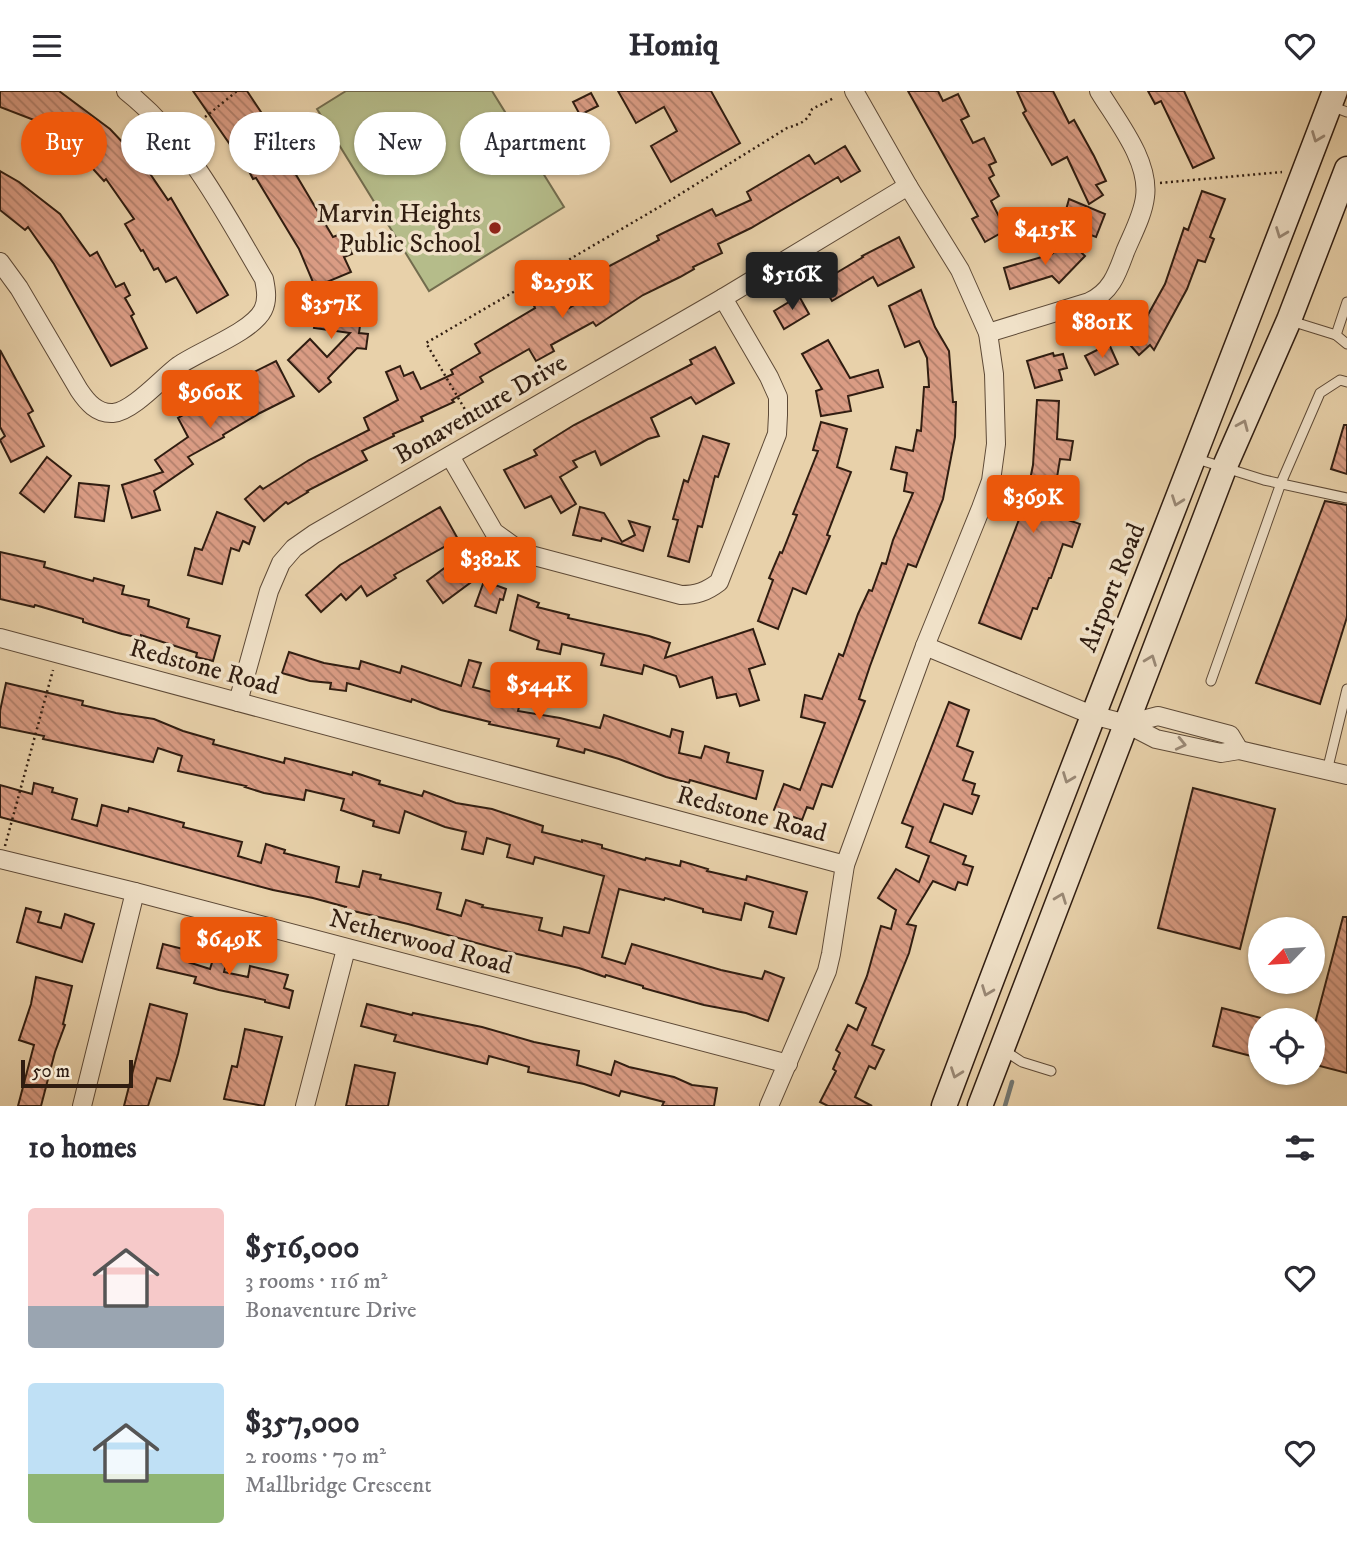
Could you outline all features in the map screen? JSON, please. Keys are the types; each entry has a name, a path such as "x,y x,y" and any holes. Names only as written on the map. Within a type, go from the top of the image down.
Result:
{"main road":[{"name":"Airport Road","path":"944,1106 1092,715 1337,102"},
{"path":"980,1106 1225,466 1289,320 1345,179"},
{"path":"1253,309 1289,320"},
{"path":"969,1039 1002,1049"}],"street":[{"path":"126,91 150,112"},
{"name":"Redstone Road","path":"0,638 845,865 925,646 990,481 996,444 997,407 988,333 960,270 854,91"},
{"path":"988,333 1101,297 1114,282 1145,199 1146,179 1140,160 1099,91"},
{"path":"0,263 19,288 87,401 98,411 114,414 128,407 179,365 253,323 263,310 267,295 264,278 202,175"},
{"name":"Bonaventure Drive","path":"238,702 269,591 281,563 294,548 908,186"},
{"path":"450,456 494,532 523,553 681,595 695,595 710,589 719,582 777,434 778,397 723,297"},
{"path":"925,646 1092,715 1126,724 1156,739 1221,753 1239,750 1347,775"},
{"name":"Netherwood Road","path":"1,859 788,1064"},
{"path":"769,1106 831,954 845,865"},
{"path":"82,1106 135,892"},
{"path":"304,1106 346,949"}],"lane":[{"path":"1336,335 1347,302"},
{"path":"1289,320 1336,335 1347,344"},
{"path":"1211,681 1281,482 1320,393 1340,380 1347,382"},
{"path":"1193,457 1265,480 1347,498"},
{"path":"1327,771 1347,689"},
{"path":"1002,1049 1023,1062 1051,1071"}],"path":[{"path":"211,112 237,91"},
{"path":"481,438 426,343 649,213 787,128 804,122 810,117 812,109 834,98"},
{"path":"1146,179 1159,184 1286,171"},
{"path":"1,859 58,653"}],"green space":[{"path":"346,91 492,91 505,112 460,112 460,175 544,175 564,207 429,291 358,175 446,175 446,112 354,112 354,169 340,146 340,112 319,112 317,109"}],"building":[{"path":"0,91 59,91 87,112 21,112 21,115 0,107"},
{"path":"193,91 247,91 261,112 229,112 229,143 215,123 215,112 208,112"},
{"path":"618,91 711,91 740,143 671,182 651,146 677,131 664,107 636,123"},
{"path":"908,91 938,91 943,101 958,94 969,116 961,120 973,143 984,138 996,162 989,165 994,175 989,178 999,196 991,201 1006,230 985,242 972,219 978,216"},
{"path":"1017,91 1053,91 1069,123 1074,120 1094,156 1106,181 1096,185 1103,195 1089,204 1067,157 1052,165 1023,113 1026,111"},
{"path":"1148,91 1184,91 1214,158 1193,168 1161,101 1155,104"},
{"path":"591,93 598,106 586,112 578,112 573,102"},
{"path":"107,127 121,141 121,175 151,175 168,200 171,198 228,295 197,313 176,277 166,282 158,268 154,270 125,224 134,219 106,179 104,181 99,175 107,175"},
{"path":"845,146 860,171 841,182 838,177 751,228 718,244 722,253 643,295 596,326 593,322 551,345 554,351 536,361 529,349 480,377 483,382 452,400 454,402 421,417 423,421 362,451 367,460 307,491 288,504 286,502 264,521 245,499 260,486 263,489 309,460 369,430 364,418 398,400 386,372 400,366 404,376 413,372 421,389 453,374 451,370 480,353 475,344 535,308 534,306 560,292 569,308 606,286 598,272 659,240 657,236 712,209 716,216 751,200 747,192 809,155 815,164"},
{"path":"0,171 19,182 60,214 90,256 97,252 116,287 124,283 130,295 125,298 134,314 131,316 147,348 111,366 54,264 28,227 25,230 0,210"},
{"path":"251,175 296,175 333,237 343,233 352,254 344,257 351,272 315,287 299,249 256,178 253,179"},
{"path":"1202,191 1225,199 1210,237 1214,239 1205,262 1198,260 1187,289 1154,350 1150,345 1139,355 1124,338 1145,320 1165,284 1184,228 1188,230"},
{"path":"1069,199 1105,214 1096,237 1062,224"},
{"path":"899,237 914,267 878,286 873,277 832,301 821,282"},
{"path":"1067,239 1085,256 1059,283 1052,276 1010,289 1004,268 1052,254"},
{"path":"921,290 935,327 949,351 953,402 956,402 955,437 943,499 916,567 908,564 859,699 865,701 832,787 822,784 813,809 807,807 802,820 774,810 784,784 800,790 825,723 801,717 805,695 822,699 839,654 843,656 869,590 872,591 882,563 886,564 913,493 904,491 907,473 891,469 896,447 913,451 917,430 921,431 924,387 929,387 927,358 919,341 905,347 889,306"},
{"path":"799,296 809,314 784,329 774,311"},
{"path":"318,297 363,303 359,333 368,334 366,349 357,348 328,378 331,382 319,392 288,360 310,339 327,357 350,333 314,328"},
{"path":"828,340 850,378 878,370 883,387 848,396 851,411 821,416 816,391 822,389 802,354"},
{"path":"1109,344 1118,364 1095,375 1085,356"},
{"path":"715,347 734,383 696,404 691,397 651,418 659,436 648,439 601,465 595,451 573,461 577,467 560,477 576,504 561,513 551,496 525,508 504,470 537,455 534,450 574,425 692,364 690,360"},
{"path":"0,350 33,411 28,414 44,446 11,462 0,440 5,436 0,427"},
{"path":"1053,353 1054,356 1063,354 1067,368 1059,370 1062,380 1035,388 1027,361"},
{"path":"276,361 294,396 260,413 188,457 193,464 154,491 160,510 132,518 122,485 163,472 155,460 188,437 178,418 212,399 211,396"},
{"path":"1037,400 1059,401 1057,439 1073,441 1070,460 1060,459 1051,514 1080,524 1072,547 1063,544 1051,578 1037,609 1033,608 1021,639 979,623 1020,517 1031,521 1039,497 1027,495 1033,465"},
{"path":"821,422 847,429 837,467 851,472 827,535 830,536 806,594 793,588 778,629 758,621 773,580 769,578 797,515 793,514 818,451 813,450"},
{"path":"1344,425 1347,425 1347,474 1331,469"},
{"path":"703,436 729,444 718,477 715,476 702,527 698,526 689,562 668,556 678,520 673,519 684,480 688,482"},
{"path":"47,457 71,476 44,512 20,493"},
{"path":"79,483 109,486 104,521 75,517"},
{"path":"1325,501 1347,505 1347,617 1320,704 1256,683"},
{"path":"440,507 458,539 394,575 396,578 367,596 361,586 346,600 341,594 321,612 306,595 340,565"},
{"path":"580,507 604,513 622,542 635,535 629,521 650,527 643,551 602,538 601,541 573,535"},
{"path":"217,512 255,527 249,544 243,541 239,551 231,548 222,584 188,575 195,548 202,550"},
{"path":"0,552 45,562 44,567 93,581 94,578 124,586 122,594 149,600 148,606 189,619 187,627 220,636 213,661 141,635 141,638 122,634 35,605 34,607 0,599"},
{"path":"458,558 474,580 443,603 427,581"},
{"path":"484,581 506,589 496,613 475,606"},
{"path":"518,595 539,603 537,607 569,615 568,618 670,643 665,658 753,629 765,664 749,669 759,700 740,706 736,694 717,698 712,677 680,687 676,676 644,665 642,674 601,665 604,654 562,644 560,654 537,649 539,641 510,630"},
{"path":"289,652 324,663 359,669 361,661 400,673 402,666 461,686 469,660 481,663 473,687 496,693 499,681 524,687 518,711 600,728 604,715 670,737 672,729 683,732 679,753 701,758 705,746 729,753 727,762 763,771 756,799 690,780 689,783 666,777 585,749 584,753 557,746 559,739 489,724 490,722 441,710 412,699 411,702 347,683 346,691 330,689 331,683 310,681 282,673"},
{"path":"6,683 83,701 82,705 154,719 214,740 213,744 284,763 285,758 352,775 353,772 380,781 379,784 422,796 424,791 456,803 492,809 543,826 542,832 602,845 602,848 645,860 646,858 680,866 681,861 708,869 707,871 746,880 747,876 807,892 796,934 769,927 773,912 745,903 741,920 703,912 703,909 665,898 664,900 619,889 602,957 625,964 632,944 721,970 762,979 765,971 784,978 768,1021 746,1013 704,1005 643,988 606,975 605,977 0,817 0,785 32,794 34,783 53,788 52,792 77,799 72,819 97,826 102,805 128,812 129,808 184,823 183,827 242,842 238,856 261,863 266,844 285,850 284,853 339,867 336,882 359,887 363,871 381,875 380,879 441,893 437,909 461,916 466,900 483,905 482,907 542,918 539,930 562,936 564,927 589,933 604,876 535,857 533,864 507,857 510,845 487,838 483,854 462,849 466,832 445,827 405,811 399,833 373,826 374,821 341,810 344,799 306,790 304,800 264,793 246,786 178,771 182,756 158,748 153,762 43,739 44,736 0,727 0,711"},
{"path":"949,702 969,710 957,746 973,752 963,780 975,784 972,794 979,796 972,814 944,804 930,842 966,856 963,864 973,867 967,885 958,882 955,890 933,881 907,924 916,926 909,953 872,1045 884,1050 875,1069 869,1066 855,1097 872,1106 828,1106 820,1102 836,1071 833,1069 840,1053 836,1050 848,1025 857,1030 866,1008 856,1003 867,976 881,926 891,929 896,910 878,898 896,869 919,882 929,856 906,847 913,827 902,823"},
{"path":"1193,788 1275,809 1240,949 1158,928"},
{"path":"26,908 41,912 38,922 61,928 65,914 94,924 82,962 17,942"},
{"path":"1343,917 1347,917 1347,1073 1325,1067 1325,1008 1319,1008 1325,994"},
{"path":"163,944 191,951 188,962 210,969 214,956 227,960 224,972 248,977 250,966 288,975 284,988 293,991 289,1008 194,983 196,977 157,968"},
{"path":"36,977 72,986 63,1024 65,1025 41,1106 18,1106 34,1045 19,1040 31,1004"},
{"path":"150,1004 187,1014 178,1054 170,1081 157,1078 148,1106 124,1106"},
{"path":"367,1004 482,1027 579,1051 577,1065 611,1075 615,1061 629,1067 674,1077 692,1085 717,1088 714,1106 662,1106 664,1102 621,1091 619,1096 584,1084 528,1072 529,1067 489,1056 487,1064 394,1041 396,1035 361,1026"},
{"path":"1222,1008 1248,1015 1248,1055 1213,1046"},
{"path":"245,1029 282,1037 264,1106 224,1099 232,1066 237,1067"},
{"path":"355,1065 395,1073 388,1106 346,1106"}],"waterway":[{"path":"1005,1106 1012,1082"}],"place":[{"name":"Marvin Heights Public School","path":"495,228"}]}
